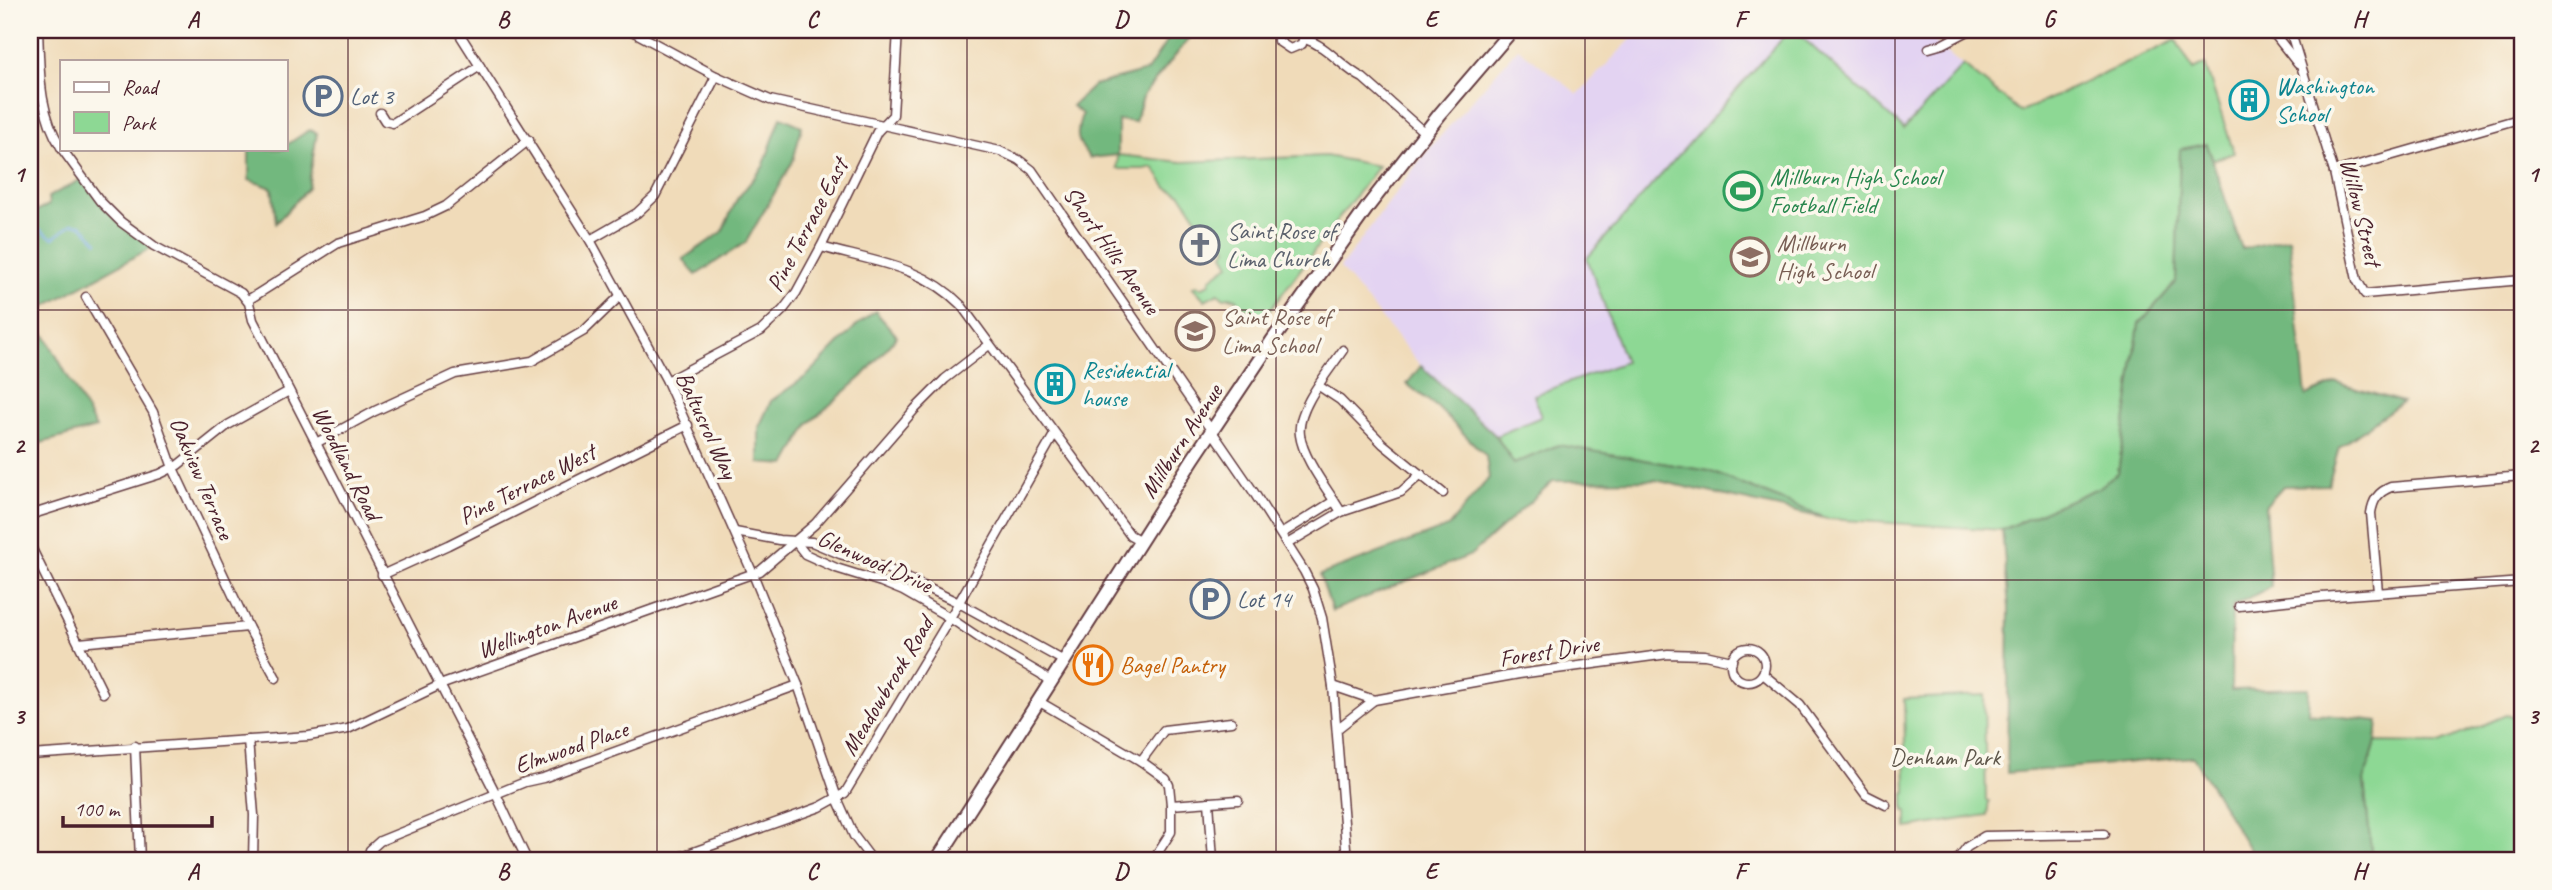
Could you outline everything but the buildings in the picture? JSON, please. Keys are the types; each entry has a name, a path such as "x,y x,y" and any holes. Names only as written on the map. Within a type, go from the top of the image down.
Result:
{"main road":[{"name":"Millburn Avenue","path":"937,860 1212,430 1320,271 1424,133 1512,30"}],"street":[{"path":"38,30 41,99 50,130 60,145"},
{"name":"Baltusrol Way","path":"457,30 590,240 667,381 753,573 798,685 837,798 854,836 872,860"},
{"name":"Short Hills Avenue","path":"630,30 716,76 770,100 1000,151 1026,164 1040,180 1212,430 1281,534 1313,589 1322,618 1333,686 1347,860"},
{"name":"Pine Terrace East","path":"667,381 761,331 796,293 877,132 893,115 898,30"},
{"path":"1278,30 1278,41 1285,48 1299,47 1305,40 1305,30"},
{"path":"1930,48 1970,30"},
{"name":"Willow Street","path":"2266,30 2276,36 2300,67"},
{"name":"Willow Street","path":"2290,30 2334,172 2357,280 2365,294 2522,280"},
{"path":"1305,40 1315,43 1363,78 1424,133"},
{"path":"380,113 385,121 393,123 480,66"},
{"path":"590,240 637,213 655,196 716,76"},
{"path":"2334,172 2522,118"},
{"path":"63,150 94,194 121,222 154,246 230,286 248,300 338,243 425,216 446,206 529,140"},
{"path":"821,247 907,269 948,292 961,305 1130,535 1141,541"},
{"path":"316,443 375,411 456,374 532,361 584,331 620,296"},
{"name":"Oakview Terrace","path":"86,297 153,412 173,468 248,627 276,678"},
{"name":"Woodland Road","path":"248,300 253,320 496,794 527,860"},
{"name":"Wellington Avenue","path":"30,755 309,736 348,729 440,684 760,571 815,524 915,409 945,379 989,345"},
{"path":"1341,512 1307,455 1299,434 1301,418 1343,350"},
{"path":"1320,386 1340,400 1374,436 1443,493"},
{"path":"30,515 173,468 229,425 289,391"},
{"name":"Pine Terrace West","path":"382,575 448,545 688,425"},
{"name":"Meadowbrook Road","path":"671,860 820,807 849,788 959,603 1054,435"},
{"path":"1287,544 1341,512 1401,492 1420,474"},
{"path":"2378,592 2371,513 2378,494 2391,487 2522,476"},
{"path":"1281,534 1335,501"},
{"path":"735,532 795,541"},
{"name":"Glenwood Drive","path":"795,541 812,542 886,568 959,603 1064,661"},
{"name":"Glenwood Drive","path":"795,541 805,554 836,568 881,582 950,618 1051,683"},
{"path":"30,545 103,693"},
{"path":"2239,606 2378,592 2522,582"},
{"path":"79,643 248,627"},
{"name":"Forest Drive","path":"1337,729 1374,701 1519,674 1668,654 1704,655 1732,661 1737,652 1752,649 1763,659 1763,674 1800,705 1866,795 1886,805"},
{"path":"1732,661 1732,672 1743,682 1755,681 1763,674"},
{"name":"Elmwood Place","path":"369,860 370,850 380,841 496,794 798,685"},
{"path":"1333,686 1374,701"},
{"path":"1038,701 1141,761 1166,779 1171,805 1171,832 1153,860"},
{"path":"1141,761 1164,730 1231,722"},
{"path":"248,740 254,815 253,860"},
{"path":"135,746 140,860"},
{"path":"1171,805 1238,800"},
{"path":"1209,802 1213,860"},
{"path":"1957,860 1967,846 1985,836 2104,834"}],"shaded area":[{"name":"Millburn High School","path":"1640,30 1919,30 2021,113 1790,504 1709,471 1558,445 1514,464 1496,436 1421,366 1340,268 1423,156 1518,48 1578,94"}],"green space":[{"path":"1174,30 1196,30 1144,94 1135,122 1118,120 1118,155 1090,158 1078,138 1082,114 1072,106 1094,85 1147,71"},
{"name":"Millburn High School","path":"1790,30 1794,30 1904,129 1963,65 2021,112 2176,40 2193,70 2205,64 2234,153 2213,160 2207,145 2180,149 2176,282 2139,324 2118,473 2100,487 2002,530 1828,519 1709,471 1608,454 1600,456 1558,445 1514,464 1496,436 1541,417 1534,395 1625,362 1587,258"},
{"path":"781,117 802,126 793,161 746,242 696,275 683,259 722,232 737,199 763,167"},
{"path":"309,130 317,133 308,188 276,223 272,188 249,180 249,150 287,150 288,144"},
{"path":"2207,144 2242,249 2289,238 2306,396 2337,383 2402,402 2339,447 2328,485 2283,486 2265,506 2271,587 2232,606 2231,690 2309,688 2308,713 2378,721 2376,742 2364,781 2372,860 2256,860 2193,757 2007,773 2009,608 2002,530 2100,487 2118,473 2139,324 2176,282 2180,149"},
{"path":"1118,155 1182,162 1326,156 1378,166 1264,318 1240,305 1237,299 1224,298 1218,293 1205,300 1193,287 1197,285 1201,288 1209,284 1211,278 1230,264 1224,254 1227,249 1223,238 1213,237 1206,232 1181,194 1167,188 1153,167 1117,169"},
{"path":"82,179 100,201 154,246 33,313 96,428 30,446 30,208 34,212 49,205 48,197"},
{"path":"875,311 897,336 863,376 809,423 786,465 759,463 759,427 771,401 808,375 856,326"},
{"path":"1421,366 1496,436 1514,464 1558,445 1709,471 1828,519 1655,480 1553,481 1471,555 1332,611 1320,575 1448,527 1489,478 1486,456 1438,408 1407,384"},
{"name":"Denham Park","path":"1984,695 1986,801 1989,801 1987,815 1907,828 1907,811 1904,811 1904,699"},
{"path":"2506,715 2522,721 2522,860 2372,860 2364,781 2376,742 2440,743"}],"waterway":[{"path":"30,224 53,238 72,224 81,225 98,242"}],"place":[{"name":"Lot 3","path":"323,96"},
{"name":"Washington School","path":"2249,100"},
{"name":"Millburn High School Football Field","path":"1743,191"},
{"name":"Saint Rose of Lima Church","path":"1200,245"},
{"name":"Millburn High School","path":"1750,257"},
{"name":"Saint Rose of Lima School","path":"1195,331"},
{"name":"Residential house","path":"1055,384"},
{"name":"Lot 14","path":"1210,599"},
{"name":"Bagel Pantry","path":"1093,665"}]}
